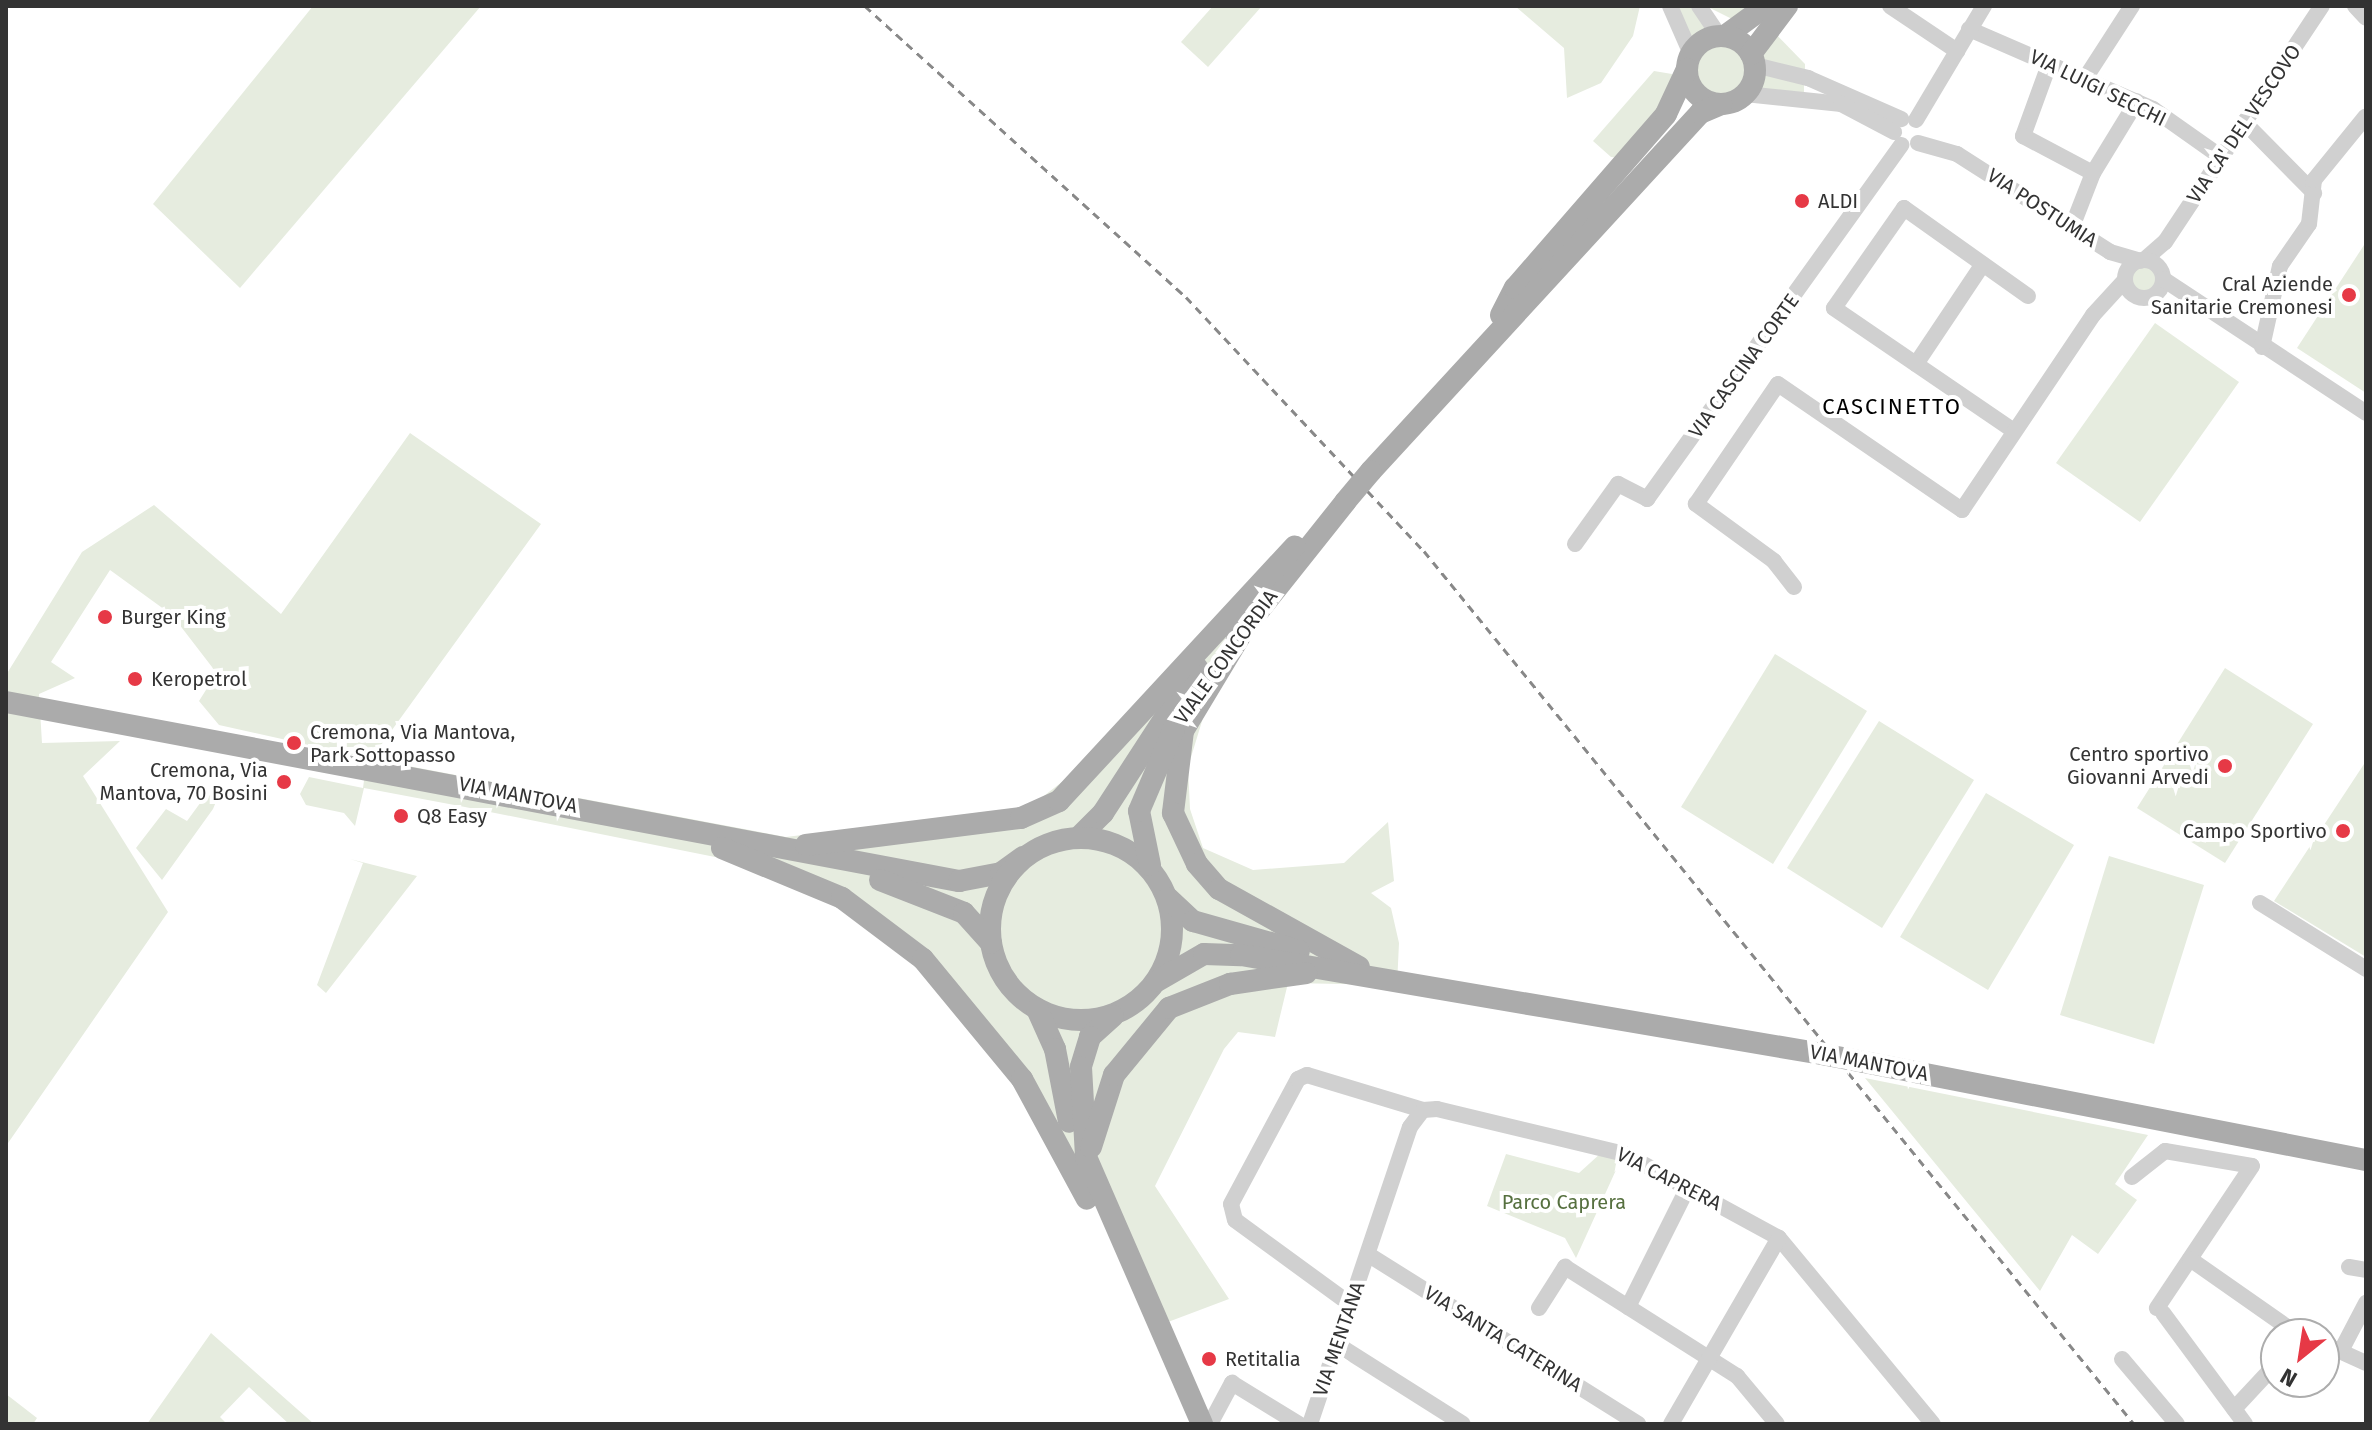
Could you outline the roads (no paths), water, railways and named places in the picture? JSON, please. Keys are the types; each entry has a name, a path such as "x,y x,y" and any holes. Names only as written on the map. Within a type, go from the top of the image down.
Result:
{"main road":[{"path":"1721,104 1701,97 1689,62 1766,6"},
{"path":"1745,94 1753,60 1787,6"},
{"path":"1722,36 1753,60"},
{"name":"VIALE CONCORDIA","path":"1491,334 1515,288 1666,114 1689,62"},
{"name":"VIALE CONCORDIA","path":"1154,873 1139,826 1149,780 1177,723 1246,626 1371,471 1491,334 1700,113 1745,94"},
{"name":"VIALE CONCORDIA","path":"1079,837 1103,813 1207,653 1295,546 1345,502"},
{"path":"727,843 814,846 1041,811 1075,788 1295,546"},
{"path":"1246,626 1183,731 1173,813 1197,864 1219,889 1355,969"},
{"name":"VIA MANTOVA","path":"6,702 727,843 903,886 964,913 991,943"},
{"name":"VIA MANTOVA","path":"6,716 959,881 1001,873 1023,857"},
{"path":"1113,1016 1074,1020 1037,1009 1010,986 991,943 996,896 1023,857 1079,837 1121,846 1154,873 1168,898 1193,921 1355,969"},
{"path":"727,843 817,884 923,959 1022,1079 1090,1189 1202,1424"},
{"path":"1157,981 1172,941 1168,898"},
{"path":"1090,1189 1080,1128 1081,1067 1090,1037 1113,1016 1157,981 1204,954 1355,969"},
{"path":"1090,1189 1094,1125 1105,1091 1169,1008 1230,984 1355,969"},
{"name":"VIA MANTOVA","path":"1355,969 1864,1062 2366,1160"},
{"path":"1037,1009 1055,1049 1090,1189 1186,1424"}],"street":[{"path":"1670,6 1689,62"},
{"path":"1699,6 1722,36"},
{"path":"1890,6 1957,51"},
{"path":"1909,131 1984,6"},
{"path":"2086,77 2132,6"},
{"name":"VIA CA' DEL VESCOVO","path":"2142,260 2165,242 2322,6"},
{"path":"2355,6 2366,18"},
{"name":"VIA LUIGI SECCHI","path":"1969,29 2137,101 2221,157"},
{"name":"VIA POSTUMIA","path":"1753,60 1808,78 1945,149 2110,252 2142,260 2209,314 2366,413"},
{"path":"2050,62 2023,136 2093,173"},
{"name":"VIA POSTUMIA","path":"1745,94 1841,104 1909,131"},
{"path":"2072,227 2093,173 2137,101"},
{"path":"2262,347 2280,266 2309,224 2323,165 2366,116"},
{"path":"2244,122 2314,193"},
{"name":"VIA CASCINA CORTE","path":"1575,544 1618,484 1647,499 1909,131"},
{"path":"2014,431 1834,308 1904,208 2028,296"},
{"name":"VIA CA' DEL VESCOVO","path":"2162,275 2165,242"},
{"path":"2110,252 2126,277 2145,296"},
{"path":"1794,587 1774,561 1696,504 1778,384 1962,510 2093,315 2116,297 2126,277 2142,260"},
{"path":"1916,364 1983,264"},
{"path":"2116,297 2145,296 2162,275"},
{"name":"VIA POSTUMIA","path":"2145,296 2209,314"},
{"path":"2260,903 2366,969"},
{"name":"VIA CAPRERA","path":"1350,1304 1235,1220 1231,1204 1298,1079 1337,1083 1423,1110 1582,1139 1688,1187 1779,1238 1933,1424"},
{"path":"1369,1255 1410,1127 1423,1110"},
{"path":"2132,1177 2165,1151 2252,1166 2190,1259 2160,1311 2245,1424"},
{"path":"1628,1307 1688,1187"},
{"path":"1671,1424 1779,1238"},
{"name":"VIA MENTANA","path":"1310,1424 1335,1343 1369,1255"},
{"name":"VIA SANTA CATERINA","path":"1369,1255 1638,1424"},
{"path":"2190,1259 2274,1318"},
{"path":"1539,1308 1565,1267 1737,1376 1777,1424"},
{"path":"2349,1267 2366,1270"},
{"path":"2343,1347 2366,1303"},
{"path":"1335,1343 1463,1424"},
{"path":"2340,1347 2366,1363"},
{"path":"2122,1359 2177,1424"},
{"path":"2234,1409 2260,1381"},
{"path":"1210,1424 1232,1383 1299,1424"}],"railway":[{"path":"865,6 1186,297 1424,551 2134,1424"}],"place":[{"name":"ALDI","path":"1802,201"},
{"name":"Cral Aziende Sanitarie Cremonesi","path":"2349,295"},
{"name":"Burger King","path":"105,617"},
{"name":"Keropetrol","path":"135,679"},
{"name":"Cremona, Via Mantova, Park Sottopasso","path":"294,743"},
{"name":"Centro sportivo Giovanni Arvedi","path":"2225,766"},
{"name":"Cremona, Via Mantova, 70 Bosini","path":"284,782"},
{"name":"Q8 Easy","path":"401,816"},
{"name":"Campo Sportivo","path":"2343,831"},
{"name":"Retitalia","path":"1209,1359"}],"district":[{"name":"CASCINETTO","path":"1892,407"}],"park label":[{"name":"Parco Caprera","path":"1564,1202"}]}
